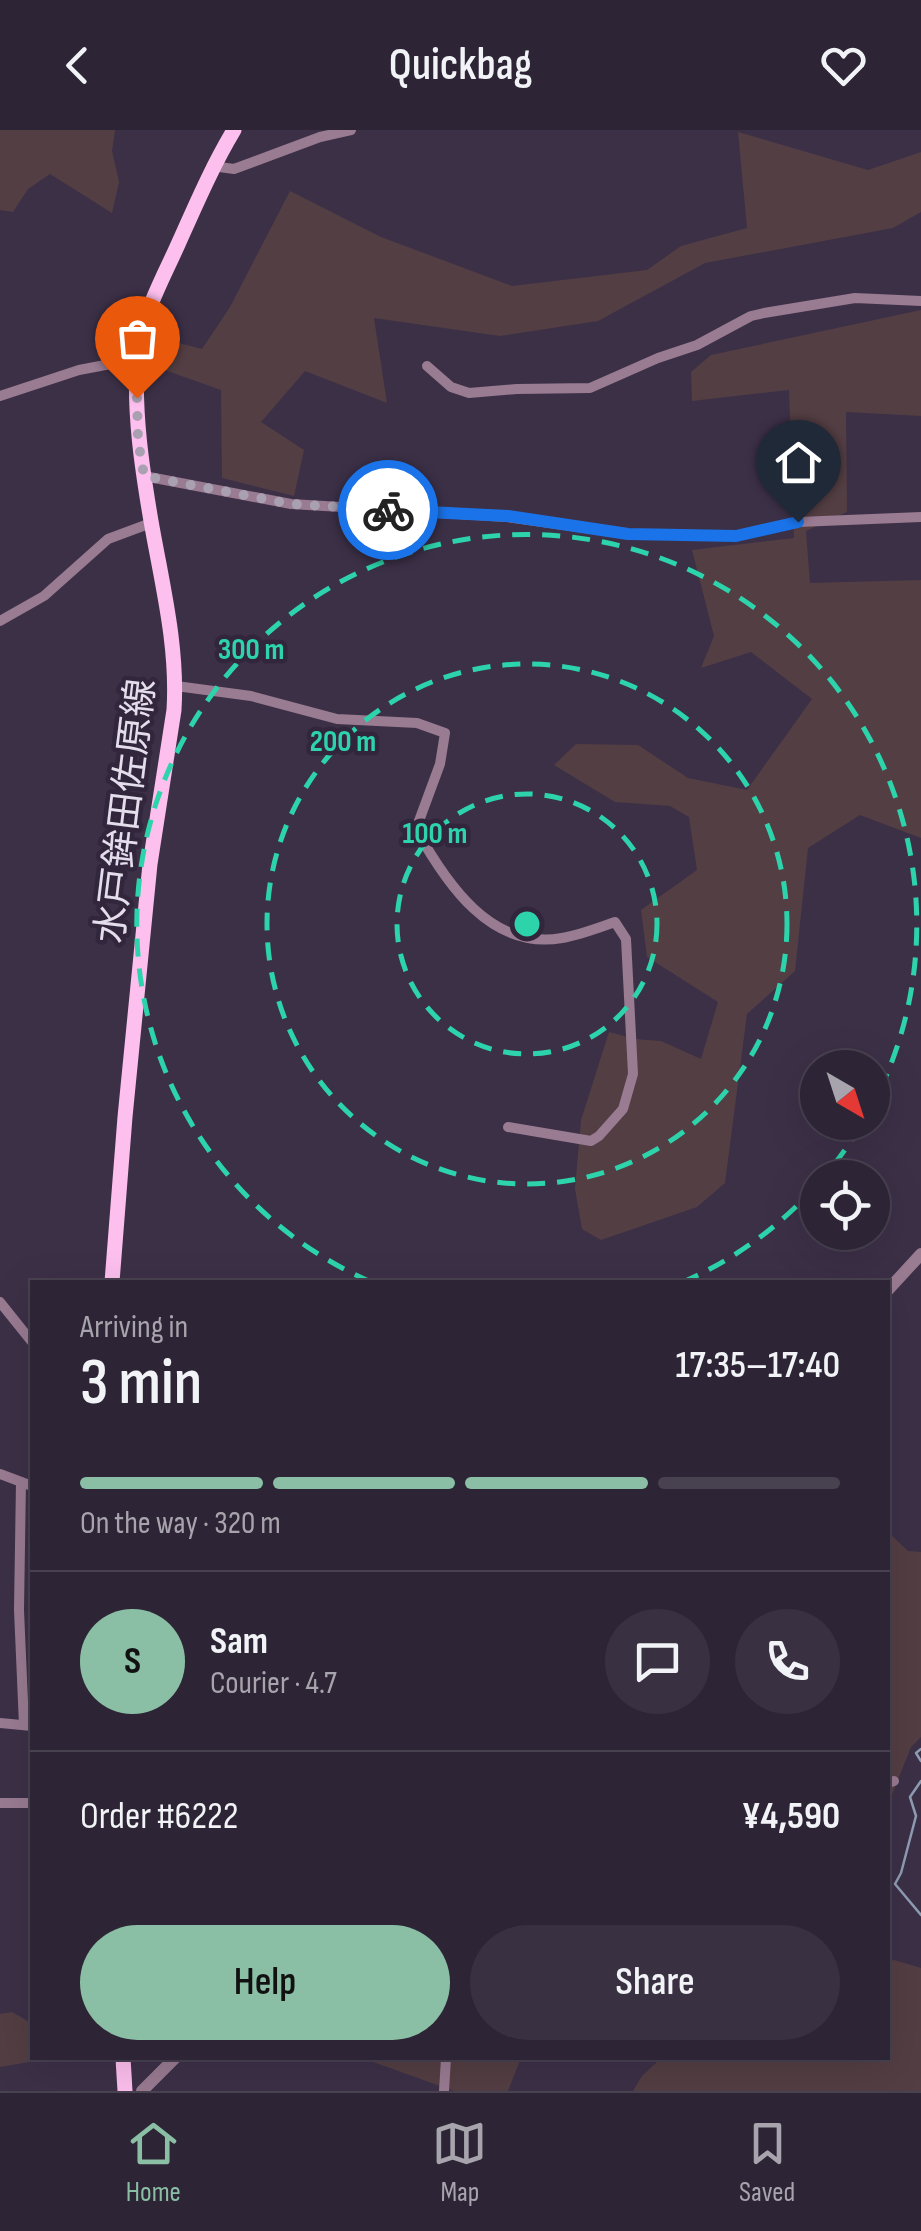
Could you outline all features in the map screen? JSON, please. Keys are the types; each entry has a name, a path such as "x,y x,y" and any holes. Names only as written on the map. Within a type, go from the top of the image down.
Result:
{"main road":[{"name":"水戸鉾田佐原線","path":"112,1280 150,864 176,686 174,647 138,440 137,359 151,304 212,166 234,130"},
{"path":"123,2060 124,2091"}],"street":[{"path":"212,166 234,169 320,137 351,130"},
{"path":"428,366 450,387 469,393 590,388 658,358 697,346 751,316 855,298 921,301"},
{"path":"0,396 79,370 137,359"},
{"path":"144,476 291,504 508,516 628,534 736,536 798,522 921,517"},
{"path":"0,621 44,596 108,539 152,523"},
{"path":"176,686 251,696 337,719 417,724 445,733 440,764 416,829 443,876 472,910 524,938 560,939 615,922 626,939 633,1074 623,1108 591,1141 508,1126"},
{"path":"890,1288 921,1254"},
{"path":"0,1302 30,1340"},
{"path":"0,1474 27,1484 19,1610 28,1726 0,1723"},
{"path":"0,1803 30,1803"},
{"path":"142,2091 173,2060"},
{"path":"444,2091 446,2060"}],"shaded area":[{"path":"0,130 115,130 112,151 119,182 112,213 50,174 28,189 13,212 0,210"},
{"path":"738,132 868,170 921,152 921,212 893,228 705,263 598,321 500,336 374,318 387,403 305,371 261,422 304,450 294,496 222,478 221,390 159,368 164,339 202,349 230,307 290,191 381,237 512,286 647,270 681,246 747,228"},
{"path":"921,310 921,416 846,412 847,512 806,531 810,583 921,580 921,838 860,815 808,848 795,971 747,1014 725,1183 697,1207 601,1240 582,1229 575,1189 581,1120 609,1032 661,1041 701,1059 718,1002 647,957 641,910 697,870 689,817 670,806 615,802 554,765 576,744 638,745 688,778 747,790 812,699 751,652 701,668 714,636 692,550 794,538 789,390 692,401 691,372 711,355"},
{"path":"890,1534 908,1551 921,1552 921,1737 911,1747 890,1800"},
{"path":"890,1961 921,1968 921,2091 633,2091 659,2060 890,2060"},
{"path":"12,2012 30,2022 30,2060 41,2060 0,2067 0,2014"},
{"path":"368,2060 520,2060 508,2091 454,2091"}],"waterway":[{"path":"921,1749 916,1753 921,1761"},
{"path":"921,1781 910,1797 916,1816 895,1884 921,1915"}],"way so far":[{"path":"137,398 144,476 291,504 388,510"}],"route":[{"path":"388,510 508,516 628,534 736,536 798,522"}]}
